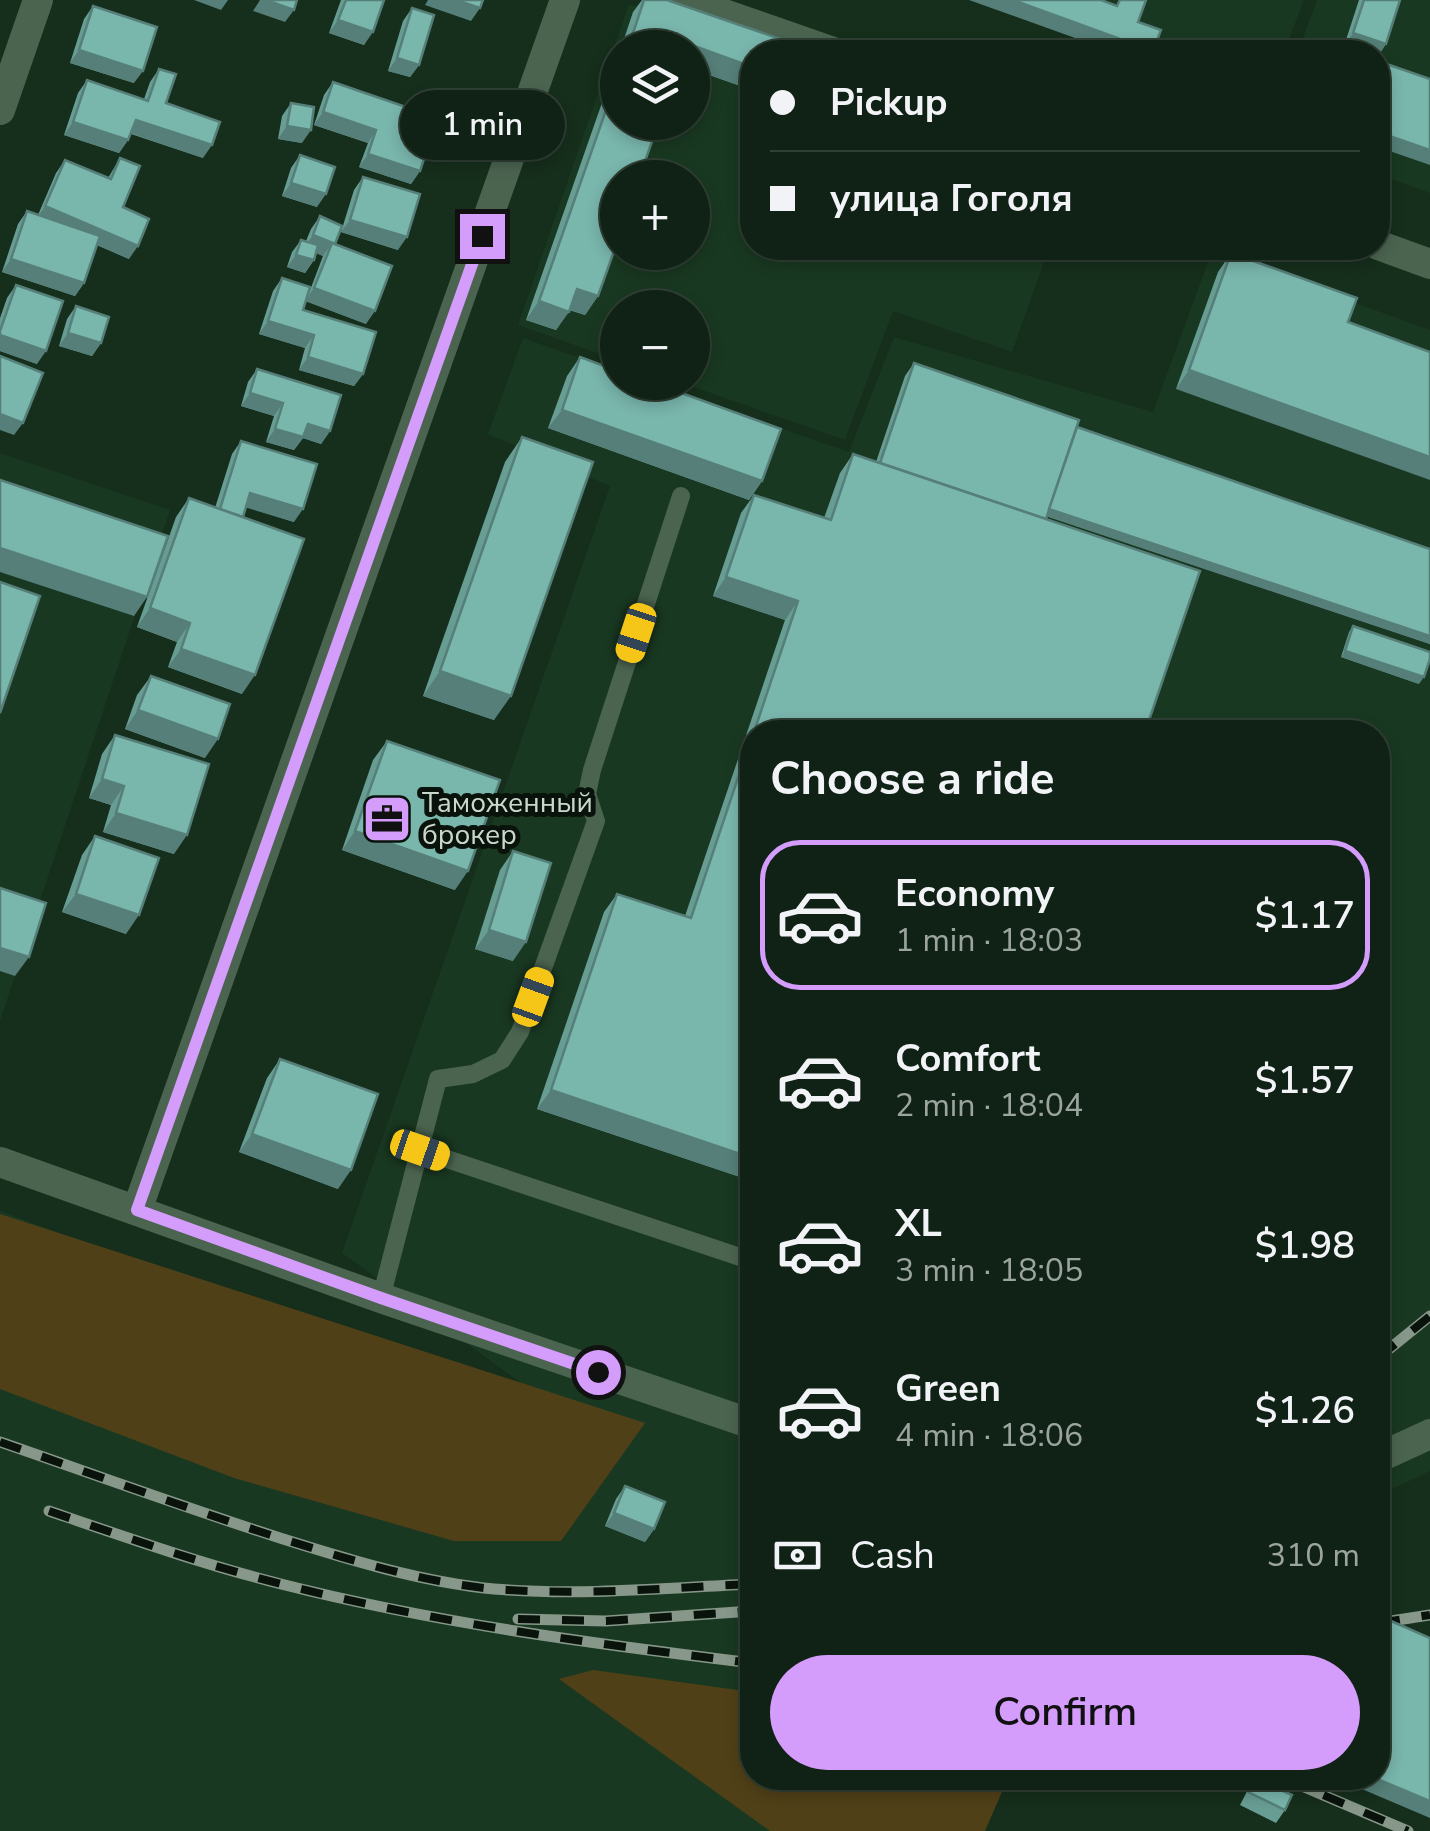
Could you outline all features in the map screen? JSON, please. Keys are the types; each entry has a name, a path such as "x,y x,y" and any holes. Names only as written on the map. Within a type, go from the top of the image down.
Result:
{"street":[{"path":"0,110 38,0"},
{"path":"137,1210 565,0"},
{"path":"684,0 799,40"},
{"path":"1390,249 1430,264"},
{"path":"0,1162 381,1298 740,1420"},
{"path":"1390,1452 1430,1434"}],"lane":[{"path":"381,1298 438,1079 473,1074 502,1060 520,1032 596,821 587,794 592,770 681,496"},
{"path":"420,1150 740,1257"}],"shaded area":[{"path":"982,0 1304,0 1289,40 1096,40"},
{"path":"1317,0 1430,0 1430,193 1390,178 1390,40 1302,40"},
{"path":"629,4 705,30 620,30"},
{"path":"710,32 740,42 740,260 1045,260 1012,352 893,311 845,440 710,393 710,290 600,290 600,354 518,325 600,88 600,140 710,140"},
{"path":"1209,260 1237,260 1430,330 1430,1471 1390,1490 1390,720 740,720 740,1790 800,1790 963,1831 0,1831 0,1211 579,1425 342,1253 610,486 488,434 523,338 600,365 600,400 699,400 849,452 894,337 1153,412"},
{"path":"0,453 170,510 0,1021"},
{"path":"0,1214 645,1423 561,1541 454,1541 234,1478 0,1389"},
{"path":"593,1670 740,1690 740,1790 1003,1790 985,1831 770,1831 559,1679"}],"building":[{"path":"266,0 297,0 294,10"},
{"path":"346,0 384,0 373,32 338,20"},
{"path":"456,0 483,0 480,8"},
{"path":"644,0 667,0 783,40 740,40 740,63 710,52 710,30 634,30"},
{"path":"1013,0 1101,0 1117,6 1120,0 1146,0 1138,22 1161,30 1157,40 1123,40"},
{"path":"1364,0 1400,0 1387,40 1353,33"},
{"path":"93,6 157,27 143,71 79,50"},
{"path":"412,8 434,15 419,65 397,58"},
{"path":"1390,65 1430,79 1430,150 1390,136"},
{"path":"159,69 176,74 166,103 220,122 212,145 136,120 128,140 73,122 87,80 148,101"},
{"path":"333,82 438,118 420,171 368,154 376,130 323,112"},
{"path":"291,103 314,107 311,130 287,126"},
{"path":"600,127 600,140 653,140 645,160 600,160 600,270 607,270 598,296 577,289 569,312 539,301"},
{"path":"300,155 335,167 326,194 291,183"},
{"path":"120,158 140,166 123,207 149,219 138,246 45,206 65,160 111,179"},
{"path":"363,177 420,194 407,237 350,220"},
{"path":"27,211 100,236 84,283 11,259"},
{"path":"320,216 342,226 335,244 313,235"},
{"path":"301,240 318,245 314,260 296,255"},
{"path":"332,243 392,266 375,311 314,288"},
{"path":"1228,260 1251,260 1357,298 1348,322 1430,352 1430,457 1189,370"},
{"path":"282,278 310,287 303,310 376,332 363,374 308,357 314,335 268,321"},
{"path":"16,285 63,301 46,351 0,335"},
{"path":"76,306 109,317 101,343 68,333"},
{"path":"0,356 43,373 23,423 0,414"},
{"path":"580,357 600,364 600,400 701,400 781,429 762,481 562,410"},
{"path":"914,363 1079,420 1046,519 880,463"},
{"path":"257,369 341,395 330,431 308,424 303,437 275,429 283,403 250,393"},
{"path":"1077,427 1430,549 1430,636 1049,509"},
{"path":"522,437 593,462 511,696 440,671"},
{"path":"241,441 317,464 303,509 250,493 243,517 220,509"},
{"path":"853,454 1200,571 1149,720 758,720 798,601 726,577 754,495 831,520"},
{"path":"0,480 168,536 147,597 0,548"},
{"path":"189,498 304,539 255,675 181,649 190,623 150,608"},
{"path":"0,582 40,596 0,713"},
{"path":"1353,626 1430,652 1424,677 1345,651"},
{"path":"151,676 230,704 218,739 138,710"},
{"path":"115,735 209,764 187,835 116,813 124,786 102,779"},
{"path":"387,741 500,780 468,871 355,831"},
{"path":"740,772 740,1154 551,1090 617,894 691,918"},
{"path":"95,836 159,858 139,915 76,894"},
{"path":"513,851 551,863 526,942 489,930"},
{"path":"0,888 46,903 29,957 0,948"},
{"path":"280,1059 378,1094 351,1170 252,1134"},
{"path":"625,1486 665,1502 654,1529 614,1513"},
{"path":"1390,1620 1430,1638 1430,1801 1390,1784"},
{"path":"1281,1790 1292,1795 1285,1810 1248,1792"}],"railway":[{"path":"1390,1348 1430,1316"},
{"path":"0,1442 280,1538 413,1576 494,1589 559,1592 740,1585"},
{"path":"49,1511 222,1568 339,1598 515,1631 740,1661"},
{"path":"518,1619 606,1621 740,1612"},
{"path":"1390,1621 1430,1615"},
{"path":"1311,1790 1408,1831"}],"place":[{"name":"Таможенный брокер","path":"387,819"}],"route":[{"path":"482,236 137,1210 598,1372"}]}
